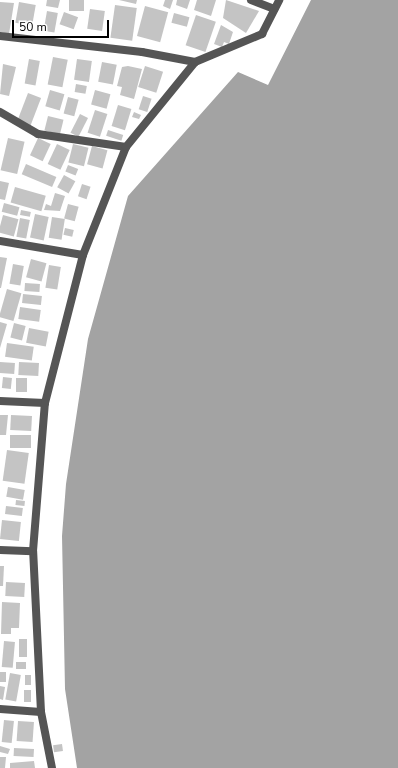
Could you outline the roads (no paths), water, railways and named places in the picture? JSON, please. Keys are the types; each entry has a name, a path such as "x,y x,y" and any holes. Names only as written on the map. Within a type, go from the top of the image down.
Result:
{"street":[{"path":"251,0 274,9"},
{"path":"52,768 41,712 33,551 45,402 83,255 126,147 195,62 262,34 279,0"},
{"path":"0,36 142,52 195,62"},
{"path":"0,112 38,134 126,147"},
{"path":"0,241 83,255"},
{"path":"0,401 45,402"},
{"path":"0,550 33,551"},
{"path":"0,709 41,712"}]}
